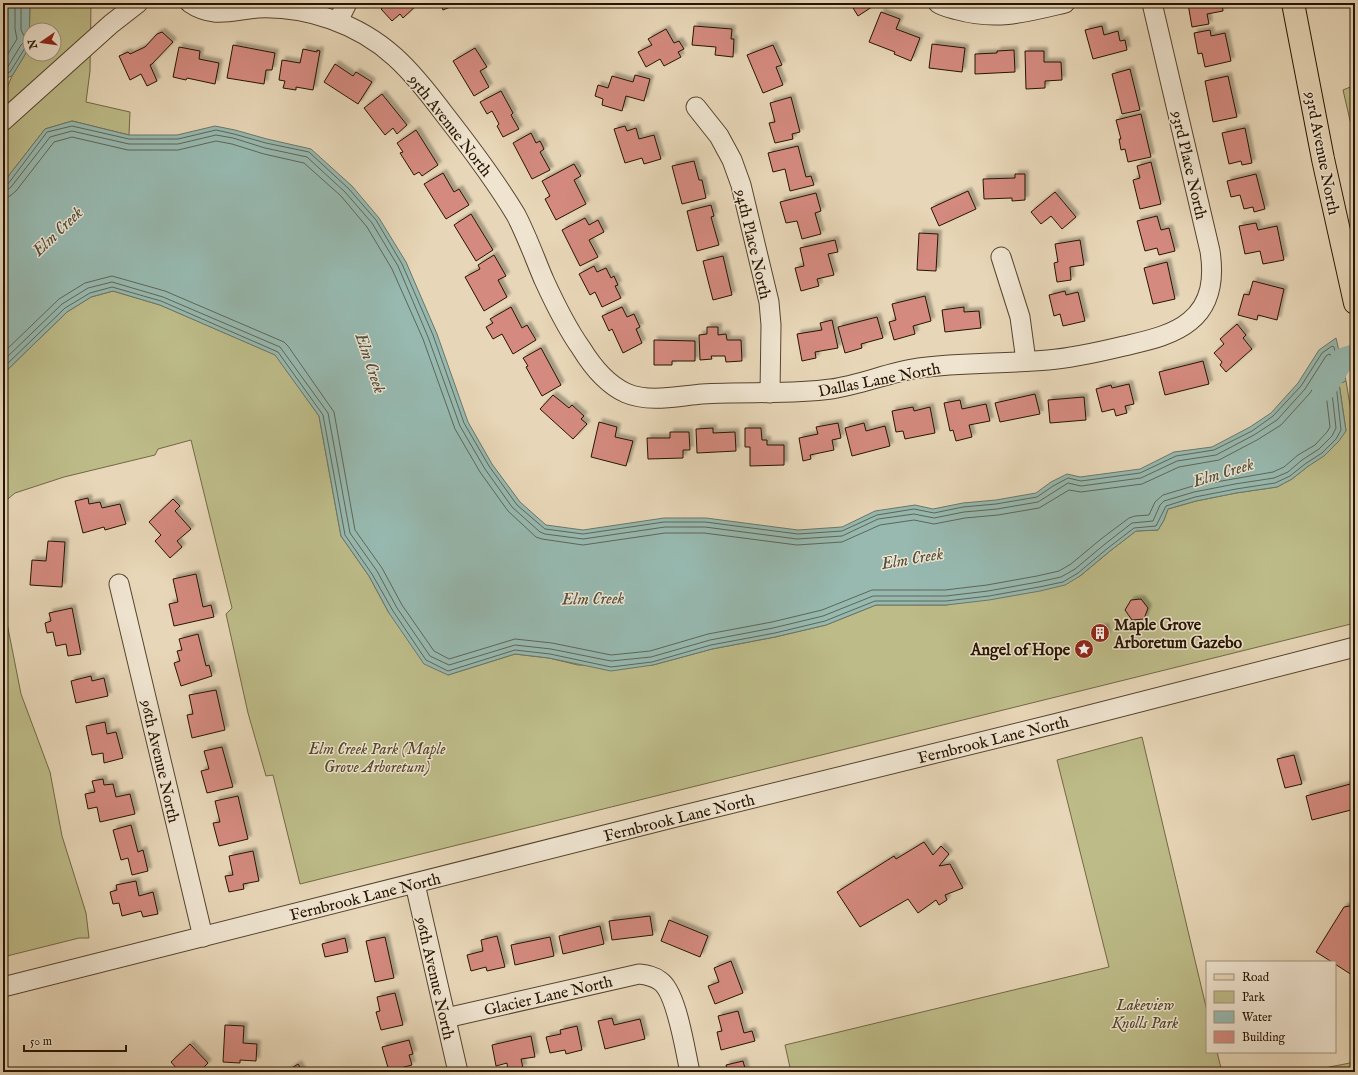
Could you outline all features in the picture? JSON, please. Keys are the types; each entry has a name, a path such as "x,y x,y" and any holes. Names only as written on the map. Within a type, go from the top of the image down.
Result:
{"main road":[{"name":"93rd Avenue North","path":"1293,3 1323,159 1355,303"}],"street":[{"path":"3,121 111,24 138,3"},
{"name":"95th Avenue North","path":"190,3 205,11 231,12 257,8 277,8 338,21 365,35 397,58 413,75 469,145 505,198 518,219 554,302 572,336 588,360 612,385"},
{"path":"338,21 347,3"},
{"path":"938,3 943,6 972,14 1000,16 1028,12 1065,3"},
{"name":"93rd Place North","path":"1152,3 1213,268 1212,285 1206,300 1200,310 1190,321"},
{"name":"94th Place North","path":"696,107 719,136 732,160 741,185 769,302 771,325 770,393"},
{"path":"1001,257 1020,317 1026,361"},
{"name":"Dallas Lane North","path":"612,385 626,393 638,397 653,398 707,394 799,393 834,389 919,368 1072,357 1136,344 1165,334 1190,321"},
{"name":"96th Avenue North","path":"119,584 203,937"},
{"name":"Fernbrook Lane North","path":"3,987 710,808 1058,723 1355,647"},
{"name":"96th Avenue North","path":"414,884 458,1072"},
{"name":"Glacier Lane North","path":"446,1018 639,974 650,975 661,981 669,990 674,1003 690,1072"}],"green space":[{"path":"30,3 91,3 90,71 86,102 130,112 129,135 72,121 45,129 3,184 3,97 12,76 22,60 22,62 62,62 62,22 30,22"},
{"path":"1355,85 1355,142 1343,90"},
{"name":"Elm Creek Park (Maple Grove Arboretum)","path":"113,291 160,305 276,355 319,416 341,536 369,576 389,613 448,675 515,654 549,658 578,665 653,665 712,649 775,637 826,625 876,605 946,605 1080,576 1136,531 1158,530 1168,509 1196,501 1277,487 1292,479 1346,431 1339,383 1346,381 1355,435 1355,623 300,884 273,775 266,776 248,713 226,614 232,608 191,440 158,449 155,455 64,477 15,493 3,503 3,374 67,312 91,297"},
{"path":"3,592 6,618 21,694 50,772 62,836 86,913 89,938 79,938 3,957"},
{"name":"Lakeview Knolls Park","path":"1142,737 1206,1007 1206,1053 1217,1053 1222,1072 791,1072 785,1045 1109,967 1057,760"},
{"path":"1355,1062 1355,1072 1304,1072"}],"water":[{"path":"3,3 30,3 30,22 22,22 22,60 12,76 3,79"},
{"path":"72,121 129,135 177,135 215,126 311,149 352,186 379,218 406,262 437,334 468,422 492,464 520,502 546,525 583,530 664,518 706,518 798,530 842,527 875,511 915,505 933,509 963,503 996,500 1036,493 1051,482 1067,474 1080,477 1140,469 1174,452 1212,447 1250,427 1271,413 1298,383 1319,350 1336,338 1346,381 1339,384 1346,431 1339,441 1324,456 1292,479 1277,487 1196,501 1168,509 1158,530 1136,531 1080,576 1065,585 989,600 946,605 876,605 826,625 775,637 712,649 653,665 611,671 549,658 515,654 448,675 424,664 389,613 369,576 341,536 319,416 275,355 160,305 113,291 91,297 67,312 3,374 3,184 45,129"}],"building":[{"path":"388,3 419,3 403,18 400,14 392,21 381,9"},
{"path":"440,3 460,3 443,10"},
{"path":"850,3 878,3 858,16"},
{"path":"1222,3 1223,11 1207,14 1209,24 1192,27 1188,4"},
{"path":"881,12 900,19 896,29 920,38 911,61 894,54 895,52 869,42"},
{"path":"694,26 732,29 731,39 734,39 733,57 715,55 716,47 692,45"},
{"path":"1102,26 1104,35 1118,31 1120,41 1125,40 1127,50 1093,59 1085,30"},
{"path":"666,29 674,43 679,41 684,49 678,52 681,57 664,66 660,59 646,67 638,52 652,45 648,39"},
{"path":"1210,30 1211,36 1225,33 1231,61 1205,67 1202,53 1198,54 1194,33"},
{"path":"162,32 173,42 150,65 157,81 147,86 141,74 130,80 119,56 128,52 130,54 145,47 157,34"},
{"path":"932,44 965,48 962,72 929,68"},
{"path":"233,45 275,53 272,70 266,70 264,84 227,78"},
{"path":"773,45 782,65 776,67 783,85 763,93 747,55"},
{"path":"179,47 200,51 199,59 219,63 215,84 187,78 186,80 173,77"},
{"path":"475,48 487,67 480,71 489,87 474,96 453,61"},
{"path":"303,49 317,52 317,50 320,51 313,90 296,87 296,90 283,88 285,81 279,80 282,60 300,63"},
{"path":"1014,50 1015,72 975,74 975,54 997,53 997,51"},
{"path":"1025,51 1044,51 1044,62 1061,62 1062,80 1045,81 1045,88 1026,89"},
{"path":"335,64 353,76 356,72 372,82 358,104 324,82"},
{"path":"1130,69 1140,110 1122,114 1112,74"},
{"path":"635,75 650,79 644,101 626,96 622,111 602,105 603,99 595,96 598,85 608,88 612,76 633,82"},
{"path":"1228,76 1237,117 1213,122 1205,81"},
{"path":"501,91 513,113 511,115 519,129 503,137 497,126 499,124 492,111 487,114 480,102"},
{"path":"382,94 407,125 397,134 393,128 385,135 364,108"},
{"path":"791,97 800,132 792,134 793,139 775,143 769,123 775,122 770,103"},
{"path":"1141,114 1151,157 1128,162 1125,149 1121,150 1119,139 1121,139 1116,120"},
{"path":"625,126 627,131 636,128 639,139 654,135 661,159 644,164 642,158 625,163 614,129"},
{"path":"1245,128 1252,163 1242,165 1241,161 1229,164 1222,133"},
{"path":"416,130 438,165 422,176 419,172 414,175 400,153 403,152 397,143"},
{"path":"531,133 536,143 540,141 544,149 540,152 550,170 532,179 513,143"},
{"path":"798,146 806,177 811,176 814,185 790,191 785,169 773,172 768,153"},
{"path":"694,161 699,180 702,180 706,198 682,204 672,166"},
{"path":"1151,162 1161,204 1140,209 1133,180 1140,178 1137,166"},
{"path":"574,164 581,176 574,180 586,204 556,220 545,199 550,196 542,181"},
{"path":"443,173 454,192 459,189 469,205 446,219 424,184"},
{"path":"1015,174 1025,174 1025,200 1012,201 1012,198 984,199 983,179 1015,178"},
{"path":"1256,174 1265,209 1254,212 1253,207 1244,209 1240,195 1231,197 1227,181"},
{"path":"968,191 976,209 939,226 931,208"},
{"path":"1055,192 1076,217 1062,229 1051,216 1041,224 1031,212"},
{"path":"816,193 821,211 815,213 821,234 802,239 797,221 786,223 780,202"},
{"path":"711,205 714,216 711,217 719,245 697,251 687,211"},
{"path":"471,214 493,250 476,261 454,225"},
{"path":"1157,216 1161,230 1169,228 1175,251 1159,255 1157,248 1145,251 1137,221"},
{"path":"585,218 589,225 598,220 604,232 589,240 598,257 580,266 562,230"},
{"path":"1256,223 1258,230 1277,226 1284,260 1263,264 1260,251 1245,254 1239,226"},
{"path":"919,233 938,234 936,271 917,270"},
{"path":"835,240 838,252 828,254 834,275 817,279 819,286 801,291 795,268 804,266 800,248"},
{"path":"1080,240 1084,265 1070,267 1071,280 1057,282 1054,263 1058,262 1055,244"},
{"path":"494,255 506,276 498,280 507,297 484,311 465,277 480,269 478,265"},
{"path":"723,256 732,295 713,300 703,261"},
{"path":"1167,262 1175,299 1153,304 1144,268"},
{"path":"594,266 597,272 606,268 611,278 614,276 618,285 615,286 621,298 602,307 595,292 590,295 579,274"},
{"path":"1253,281 1284,289 1277,320 1258,315 1257,320 1238,315 1244,294 1249,295"},
{"path":"1065,291 1066,295 1078,292 1085,321 1063,326 1060,314 1054,316 1049,295"},
{"path":"925,296 931,321 913,326 915,334 894,340 889,322 896,320 892,304"},
{"path":"511,307 522,328 527,325 536,340 513,354 502,334 493,339 486,327 493,323 490,319"},
{"path":"622,307 627,317 634,314 640,327 636,329 642,343 623,353 612,329 609,331 602,316"},
{"path":"964,307 964,312 979,311 981,328 945,332 942,310"},
{"path":"877,317 883,338 861,344 862,348 845,353 838,327"},
{"path":"832,320 838,348 815,352 816,358 802,361 797,334 822,330 820,323"},
{"path":"1237,324 1246,335 1243,338 1252,349 1226,372 1220,365 1222,362 1214,353 1224,344 1220,339"},
{"path":"707,327 718,327 718,335 726,334 727,340 741,340 742,361 726,362 725,356 711,356 712,359 700,360 699,335 707,334"},
{"path":"654,340 695,341 695,361 672,361 672,365 654,365"},
{"path":"541,348 561,385 542,396 526,367 528,366 523,358"},
{"path":"1203,361 1209,384 1165,395 1159,372"},
{"path":"1129,384 1134,404 1125,406 1127,413 1116,416 1114,409 1102,412 1096,389 1111,385 1112,388"},
{"path":"1035,394 1040,414 1000,422 995,403"},
{"path":"553,395 569,408 572,405 584,416 581,419 587,424 573,439 540,409"},
{"path":"1084,397 1086,420 1050,423 1048,400"},
{"path":"960,400 962,409 986,404 990,421 969,425 972,437 956,441 953,430 950,431 944,403"},
{"path":"913,407 914,411 930,407 935,433 905,439 903,431 896,432 892,411"},
{"path":"599,422 617,427 615,437 633,441 626,466 591,457"},
{"path":"838,423 841,438 832,440 834,450 810,455 811,459 803,461 799,438 818,434 816,427"},
{"path":"864,423 866,431 885,426 890,446 852,456 845,428"},
{"path":"713,428 713,433 735,432 736,451 697,453 696,429"},
{"path":"745,428 761,428 762,440 767,440 767,445 784,445 784,465 750,466 750,447 745,447"},
{"path":"670,432 689,432 690,450 683,450 683,458 648,459 647,438 670,438"},
{"path":"88,498 89,504 100,502 102,508 120,504 126,524 105,530 104,527 83,533 75,501"},
{"path":"173,499 180,506 175,511 191,529 177,541 182,547 170,558 155,541 161,535 149,522"},
{"path":"48,541 65,542 62,587 30,585 32,560 46,561"},
{"path":"196,574 203,607 211,605 214,617 174,626 169,604 178,602 173,579"},
{"path":"1141,599 1148,608 1144,619 1132,620 1125,610 1131,600"},
{"path":"72,608 81,654 68,656 66,644 56,646 53,632 47,633 45,623 51,621 49,613"},
{"name":"Maple Grove Arboretum Gazebo","path":"1105,627 1107,636 1095,638 1094,629"},
{"path":"198,634 206,666 209,665 212,676 181,686 174,663 180,661 177,651 182,650 179,639"},
{"path":"91,676 92,681 104,678 108,696 76,703 71,681"},
{"path":"216,690 225,730 192,738 187,715 193,714 189,695"},
{"path":"105,722 107,734 116,732 123,758 104,763 103,753 92,755 86,726"},
{"path":"222,747 233,787 207,793 201,771 209,769 204,751"},
{"path":"1294,755 1302,784 1285,788 1277,759"},
{"path":"103,779 104,785 113,784 116,797 130,794 135,814 100,822 97,807 88,809 85,794 95,792 92,781"},
{"path":"1354,783 1355,809 1312,820 1306,796"},
{"path":"238,796 248,839 219,846 213,823 220,822 215,801"},
{"path":"131,825 138,852 143,850 148,871 132,875 128,858 121,860 113,830"},
{"path":"924,842 933,855 941,846 949,854 939,866 950,864 963,888 945,895 947,900 939,905 936,900 918,913 908,899 860,927 837,892 894,856 896,859"},
{"path":"253,851 259,881 243,884 244,889 229,892 225,876 233,875 229,856"},
{"path":"136,881 139,896 153,892 158,914 143,917 141,911 122,916 119,903 113,904 110,892 117,890 116,885"},
{"path":"1355,905 1355,977 1336,965 1336,961 1330,961 1316,952 1344,907"},
{"path":"650,916 653,935 612,940 609,921"},
{"path":"669,920 708,936 700,957 661,941"},
{"path":"600,926 604,944 563,954 559,936"},
{"path":"497,936 505,967 487,971 486,967 471,971 467,955 483,951 481,940"},
{"path":"385,937 394,978 375,982 366,941"},
{"path":"550,937 554,956 515,965 511,945"},
{"path":"345,938 348,952 325,957 322,944"},
{"path":"731,961 743,993 715,1004 708,986 719,982 714,968"},
{"path":"395,993 403,1025 381,1030 376,1012 380,1011 377,997"},
{"path":"738,1011 744,1033 752,1031 755,1041 721,1050 717,1032 722,1031 718,1016"},
{"path":"612,1018 614,1025 640,1019 645,1039 605,1049 598,1021"},
{"path":"225,1025 244,1026 243,1043 257,1044 256,1061 240,1060 240,1063 223,1062"},
{"path":"577,1026 582,1050 566,1054 565,1050 550,1053 546,1037 561,1034 560,1030"},
{"path":"531,1036 535,1057 521,1059 523,1068 508,1071 507,1063 496,1066 492,1045"},
{"path":"409,1040 413,1054 409,1055 412,1065 389,1071 382,1047"},
{"path":"190,1044 208,1063 199,1072 173,1072 177,1069 171,1062"},
{"path":"743,1061 746,1072 728,1072 726,1065"},
{"path":"298,1064 303,1072 286,1072"}],"waterway":[{"name":"Elm Creek","path":"1324,389 1342,360 1355,356"}],"place":[{"name":"Maple Grove Arboretum Gazebo","path":"1100,633"},
{"name":"Angel of Hope","path":"1084,649"}]}
